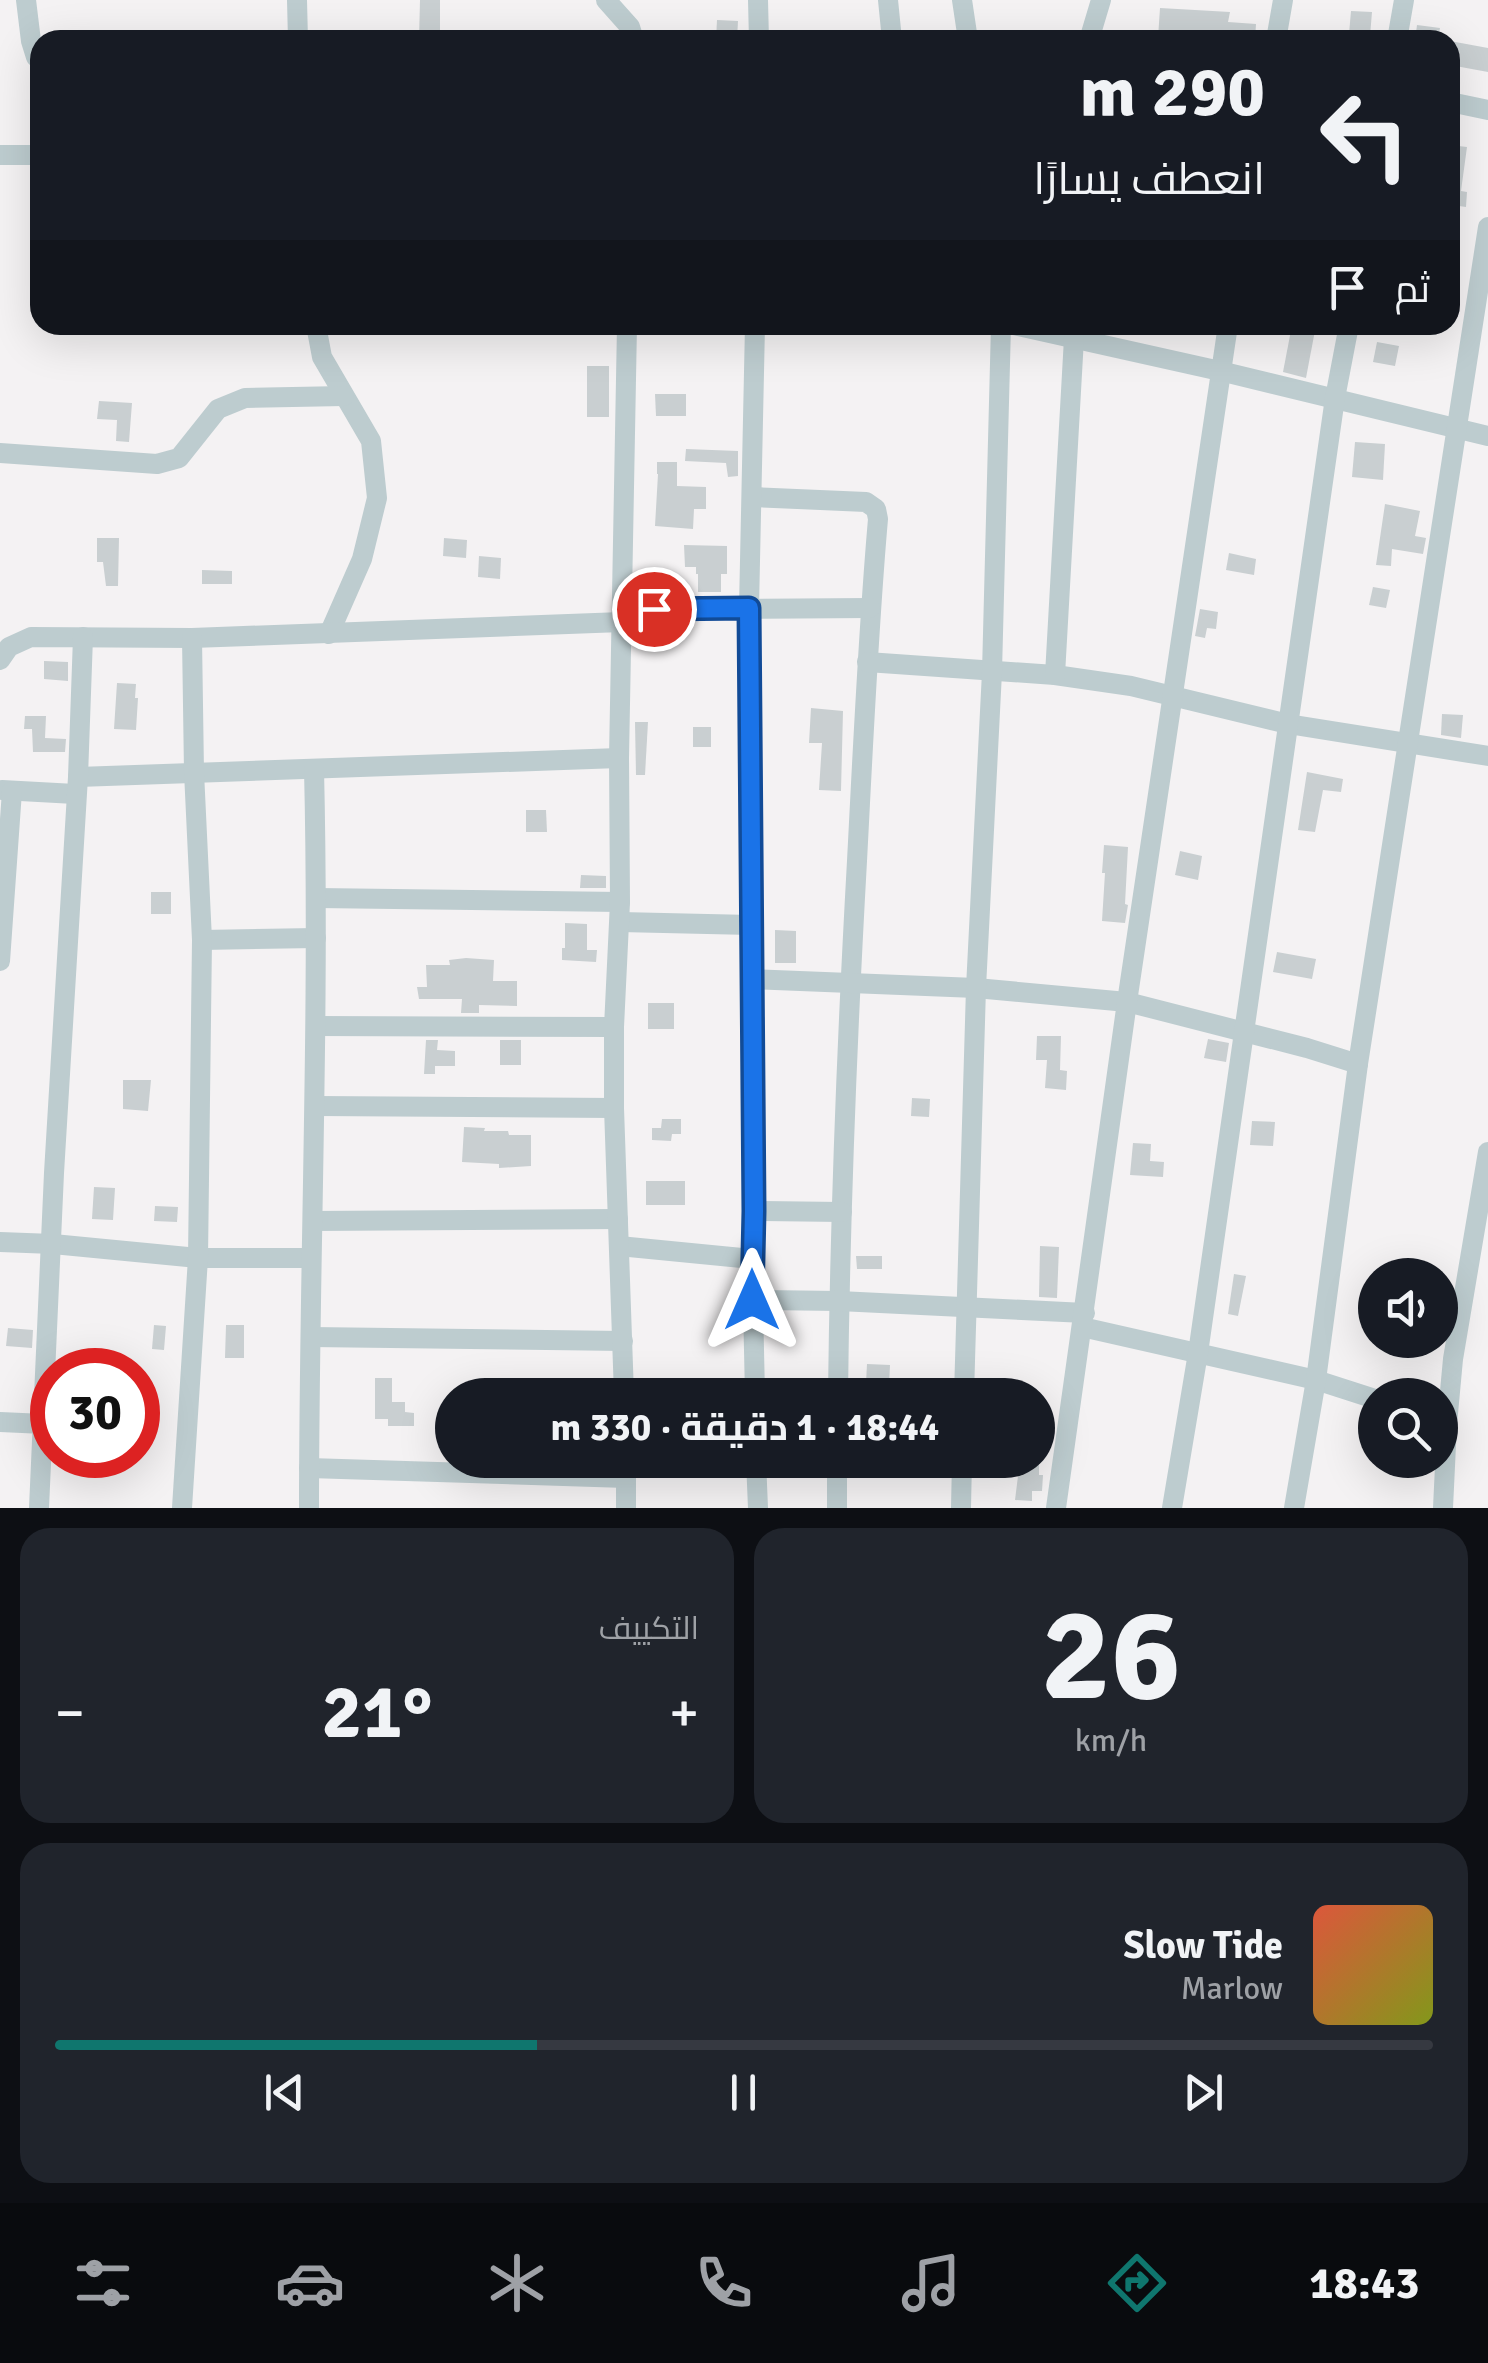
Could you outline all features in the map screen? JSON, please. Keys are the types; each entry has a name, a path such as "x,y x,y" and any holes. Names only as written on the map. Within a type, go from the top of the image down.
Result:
{"street":[{"path":"26,0 30,41"},
{"path":"297,0 298,30"},
{"path":"606,0 631,30"},
{"path":"758,0 759,30"},
{"path":"888,0 891,30"},
{"path":"962,0 966,30"},
{"path":"1092,30 1101,0"},
{"path":"1278,30 1283,0"},
{"path":"1399,30 1404,0"},
{"path":"1460,104 1488,110"},
{"path":"0,155 30,156"},
{"path":"1294,1508 1316,1380 1406,743 1488,227"},
{"path":"318,335 322,357 371,441 376,498 362,559 330,634"},
{"path":"624,1378 614,1028 620,912 627,335"},
{"path":"754,1378 749,608 755,335"},
{"path":"964,1378 976,988 992,672 1001,335"},
{"path":"1060,335 1488,436"},
{"path":"1056,1508 1226,335"},
{"path":"1172,1508 1347,335"},
{"path":"1056,675 1074,338"},
{"path":"0,453 157,464 179,458 218,409 245,398 344,396"},
{"path":"752,497 866,502 876,509 878,519 850,983 838,1378"},
{"path":"0,660 9,647 31,637 330,634 749,608 870,608"},
{"path":"47,1348 83,637"},
{"path":"182,1508 198,1258 202,940 192,638"},
{"path":"868,662 1056,675 1132,686 1288,724 1488,756"},
{"path":"0,961 6,791 194,772 619,758"},
{"path":"309,1508 316,1106 314,769"},
{"path":"317,898 620,912 752,924"},
{"path":"202,940 316,938"},
{"path":"752,979 976,988 1128,1002 1358,1064"},
{"path":"316,1026 614,1028"},
{"path":"316,1106 614,1108"},
{"path":"1450,1378 1488,1152"},
{"path":"754,1211 842,1212"},
{"path":"313,1220 618,1220"},
{"path":"0,1242 198,1258 311,1258"},
{"path":"619,1246 752,1259"},
{"path":"752,1300 966,1306 1083,1320 1358,1394"},
{"path":"311,1336 623,1340"},
{"path":"0,1422 30,1423"},
{"path":"309,1468 435,1468"},
{"path":"39,1508 41,1478"},
{"path":"626,1478 626,1508"},
{"path":"757,1478 758,1508"},
{"path":"837,1478 837,1508"},
{"path":"961,1508 962,1478"},
{"path":"1443,1478 1443,1508"}],"building":[{"path":"420,0 440,0 440,30 419,30"},
{"path":"1160,8 1230,12 1228,22 1256,24 1256,30 1159,30"},
{"path":"1351,11 1372,12 1370,30 1349,30"},
{"path":"717,20 738,21 738,30 716,30"},
{"path":"1417,25 1440,28 1440,30 1416,30"},
{"path":"1460,43 1488,48 1488,72 1460,67"},
{"path":"1460,146 1467,147 1461,191 1467,192 1466,207 1460,206"},
{"path":"1290,335 1314,335 1306,378 1283,372"},
{"path":"1377,342 1399,346 1395,366 1373,362"},
{"path":"587,366 609,366 609,417 587,417"},
{"path":"655,394 686,394 686,416 656,416"},
{"path":"99,401 132,403 129,442 116,441 117,420 97,419"},
{"path":"1355,442 1385,444 1383,480 1352,477"},
{"path":"686,449 738,451 738,476 728,477 726,463 685,461"},
{"path":"657,462 677,462 677,486 706,487 706,509 694,509 693,529 655,526"},
{"path":"1385,504 1420,511 1415,536 1426,538 1423,554 1392,549 1391,566 1376,565"},
{"path":"97,538 119,538 118,586 106,586 103,562 97,562"},
{"path":"444,538 467,540 466,558 443,556"},
{"path":"684,545 727,546 727,574 721,574 721,592 698,592 696,567 685,567"},
{"path":"1229,553 1256,559 1254,575 1226,570"},
{"path":"479,556 501,558 500,579 478,577"},
{"path":"202,570 232,571 232,584 202,584"},
{"path":"1373,587 1390,590 1386,608 1369,605"},
{"path":"1200,609 1218,612 1216,629 1207,628 1205,638 1195,636"},
{"path":"44,661 68,662 68,681 44,679"},
{"path":"117,683 136,684 136,730 114,729"},
{"path":"811,708 843,711 841,791 819,790 822,743 809,743"},
{"path":"1442,714 1463,715 1461,738 1441,735"},
{"path":"25,716 46,716 45,738 66,739 65,752 33,752 32,729 24,729"},
{"path":"635,722 648,722 645,775 636,775"},
{"path":"693,727 711,727 711,747 693,747"},
{"path":"1307,772 1343,779 1341,792 1323,790 1315,832 1298,830"},
{"path":"526,810 546,810 547,832 526,832"},
{"path":"1104,845 1128,847 1125,923 1102,921"},
{"path":"1180,851 1202,856 1198,880 1175,875"},
{"path":"581,875 606,876 606,888 580,888"},
{"path":"151,892 171,892 171,914 151,914"},
{"path":"565,923 587,924 587,950 597,950 596,962 562,960"},
{"path":"775,930 796,931 796,963 775,963"},
{"path":"1277,952 1316,959 1312,979 1273,972"},
{"path":"449,960 494,960 493,981 517,981 517,1006 479,1005 479,1013 461,1013 462,999 419,999 417,987 427,987 426,965 450,965"},
{"path":"648,1003 674,1003 674,1029 648,1029"},
{"path":"1037,1036 1061,1036 1060,1070 1067,1071 1066,1090 1045,1088 1047,1060 1036,1060"},
{"path":"1208,1039 1229,1043 1226,1062 1204,1058"},
{"path":"426,1040 438,1040 437,1050 455,1051 455,1066 435,1066 435,1074 424,1074"},
{"path":"500,1040 521,1040 521,1065 500,1065"},
{"path":"123,1080 151,1080 148,1111 123,1109"},
{"path":"912,1098 930,1099 929,1117 911,1116"},
{"path":"662,1119 681,1119 681,1134 672,1134 671,1141 652,1140 652,1128 661,1128"},
{"path":"1252,1121 1275,1122 1273,1146 1250,1145"},
{"path":"464,1127 531,1135 531,1166 499,1168 499,1164 462,1162"},
{"path":"1133,1143 1151,1144 1150,1161 1164,1162 1163,1177 1130,1175"},
{"path":"646,1181 685,1181 685,1205 646,1205"},
{"path":"94,1187 115,1188 113,1220 92,1219"},
{"path":"155,1206 178,1207 177,1222 154,1221"},
{"path":"1040,1246 1059,1247 1057,1298 1039,1297"},
{"path":"856,1256 882,1256 882,1269 857,1269"},
{"path":"1234,1274 1246,1276 1238,1316 1228,1314"},
{"path":"154,1325 166,1326 164,1350 152,1348"},
{"path":"226,1325 244,1325 244,1358 225,1358"},
{"path":"8,1328 33,1330 32,1348 6,1346"},
{"path":"867,1364 890,1365 889,1378 866,1378"},
{"path":"375,1378 392,1378 392,1402 405,1402 405,1412 414,1413 414,1426 388,1426 388,1419 375,1419"},
{"path":"1018,1478 1043,1478 1042,1491 1032,1491 1032,1501 1015,1500"}],"route":[{"path":"654,609 749,608 752,1300"}]}
